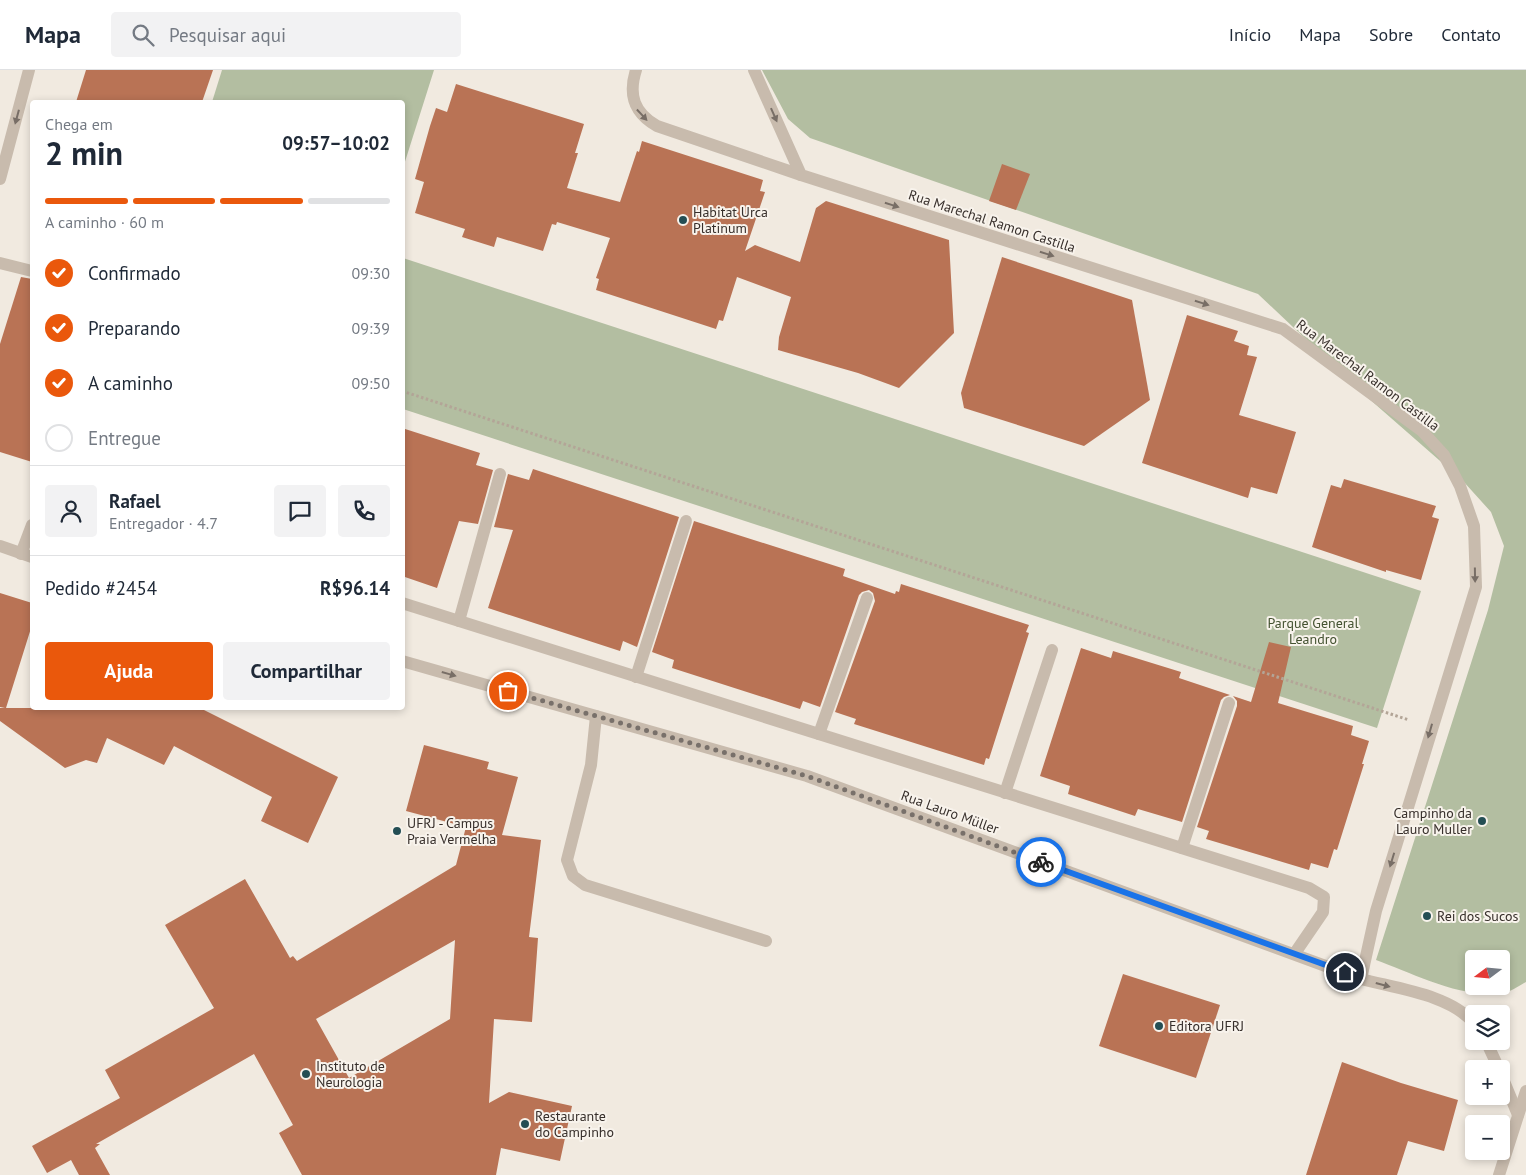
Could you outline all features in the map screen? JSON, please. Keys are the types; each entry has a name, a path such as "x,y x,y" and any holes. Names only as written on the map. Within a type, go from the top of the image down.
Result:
{"street":[{"path":"0,180 29,70"},
{"name":"Rua Marechal Ramon Castilla","path":"636,70 631,89 633,101 638,112 657,126 801,175 1283,329 1422,431 1444,455 1460,486 1474,526 1476,587 1431,727 1376,911 1361,979"},
{"path":"754,70 801,175"},
{"path":"0,263 30,270"},
{"path":"459,621 500,474"},
{"path":"636,676 686,521"},
{"path":"0,546 27,555 30,536"},
{"path":"820,734 867,598"},
{"path":"405,605 1309,888 1324,897 1323,912 1296,953"},
{"path":"1005,793 1052,650"},
{"name":"Rua Lauro Müller","path":"405,662 807,776 1296,953 1361,979 1445,1002 1465,1014"},
{"path":"1182,848 1229,703"},
{"path":"596,716 591,765 567,860 573,876 585,886 766,941"},
{"path":"1499,1175 1526,1091"},
{"path":"1510,1096 1518,1115"}],"path":[{"path":"405,391 1431,727"}],"green space":[{"path":"222,70 434,70 405,162 405,100 213,100"},
{"path":"762,70 1526,70 1526,982 1510,990 1510,950 1465,950 1465,991 1440,985 1376,960 1488,610 1504,546 1491,512 1463,481 1367,397 1258,294 810,138 788,119"},
{"name":"Parque General Leandro","path":"405,259 1421,591 1377,728 405,410"}],"building":[{"path":"86,70 213,70 203,100 77,100"},
{"path":"456,84 584,124 575,153 578,153 567,188 620,202 642,141 763,180 760,191 765,192 745,251 755,245 800,262 816,208 826,201 949,240 954,333 899,388 858,373 778,350 779,337 791,297 737,277 723,321 719,320 716,329 596,290 599,279 596,278 610,238 557,222 556,225 552,224 543,251 497,237 494,247 462,237 465,229 415,213 424,182 415,179 430,126 436,108 447,112"},
{"path":"1002,164 1030,174 1016,210 989,201"},
{"path":"1002,257 1132,300 1150,400 1084,446 964,408 961,393"},
{"path":"21,277 30,279 30,461 0,452 0,344"},
{"path":"1187,315 1238,331 1234,341 1249,346 1247,355 1257,357 1239,415 1296,432 1277,494 1251,487 1248,498 1142,463"},
{"path":"405,429 480,453 476,465 493,470 478,524 459,521 437,588 405,577"},
{"path":"533,469 679,517 637,647 623,641 620,651 488,608 513,530 494,527 508,474 529,480"},
{"path":"1344,479 1436,506 1432,517 1439,519 1421,580 1386,570 1386,572 1312,547 1331,485 1341,488"},
{"path":"694,521 845,569 843,576 895,594 896,591 899,592 901,584 1029,625 1026,632 1029,633 989,759 986,758 984,765 854,724 856,719 835,712 875,601 873,593 869,590 859,595 820,707 803,701 800,709 672,668 674,660 652,652"},
{"path":"0,593 30,602 30,631 6,708 30,708 30,710 204,710 338,777 308,843 261,821 272,797 174,746 164,765 107,738 97,763 86,760 65,768 0,721 0,708 5,708 0,707"},
{"path":"1269,642 1291,647 1278,703 1353,726 1351,735 1369,741 1362,764 1364,764 1337,850 1334,849 1328,868 1311,863 1309,870 1206,839 1209,831 1197,827 1237,706 1237,701 1233,696 1251,702"},
{"path":"1081,648 1111,658 1113,651 1181,672 1179,678 1230,695 1221,700 1182,822 1138,809 1135,816 1068,794 1070,786 1040,776"},
{"path":"424,745 489,762 487,769 518,777 502,835 541,840 529,937 538,938 532,1022 494,1019 489,1103 509,1092 572,1106 560,1161 501,1148 496,1175 302,1175 279,1133 293,1125 254,1054 96,1144 100,1144 95,1148 110,1175 79,1175 71,1160 47,1173 32,1146 120,1098 105,1070 214,1008 165,925 245,879 290,958 293,956 297,961 456,865 466,827 406,811","holes":["455,940 450,1019 349,1078 316,1019"]},
{"name":"Editora UFRJ","path":"1123,974 1220,1005 1196,1078 1099,1046"},
{"path":"1342,1062 1401,1083 1458,1100 1444,1151 1408,1141 1397,1175 1306,1175"}],"way so far":[{"path":"508,691 807,776 1041,862"}],"place":[{"name":"Habitat Urca Platinum","path":"683,220"},
{"name":"Campinho da Lauro Muller","path":"1482,821"},
{"name":"UFRJ - Campus Praia Vermelha","path":"397,831"},
{"name":"Rei dos Sucos","path":"1427,916"},
{"name":"Editora UFRJ","path":"1159,1026"},
{"name":"Instituto de Neurologia","path":"306,1074"},
{"name":"Restaurante do Campinho","path":"525,1124"}],"route":[{"path":"1041,862 1345,972"}]}
